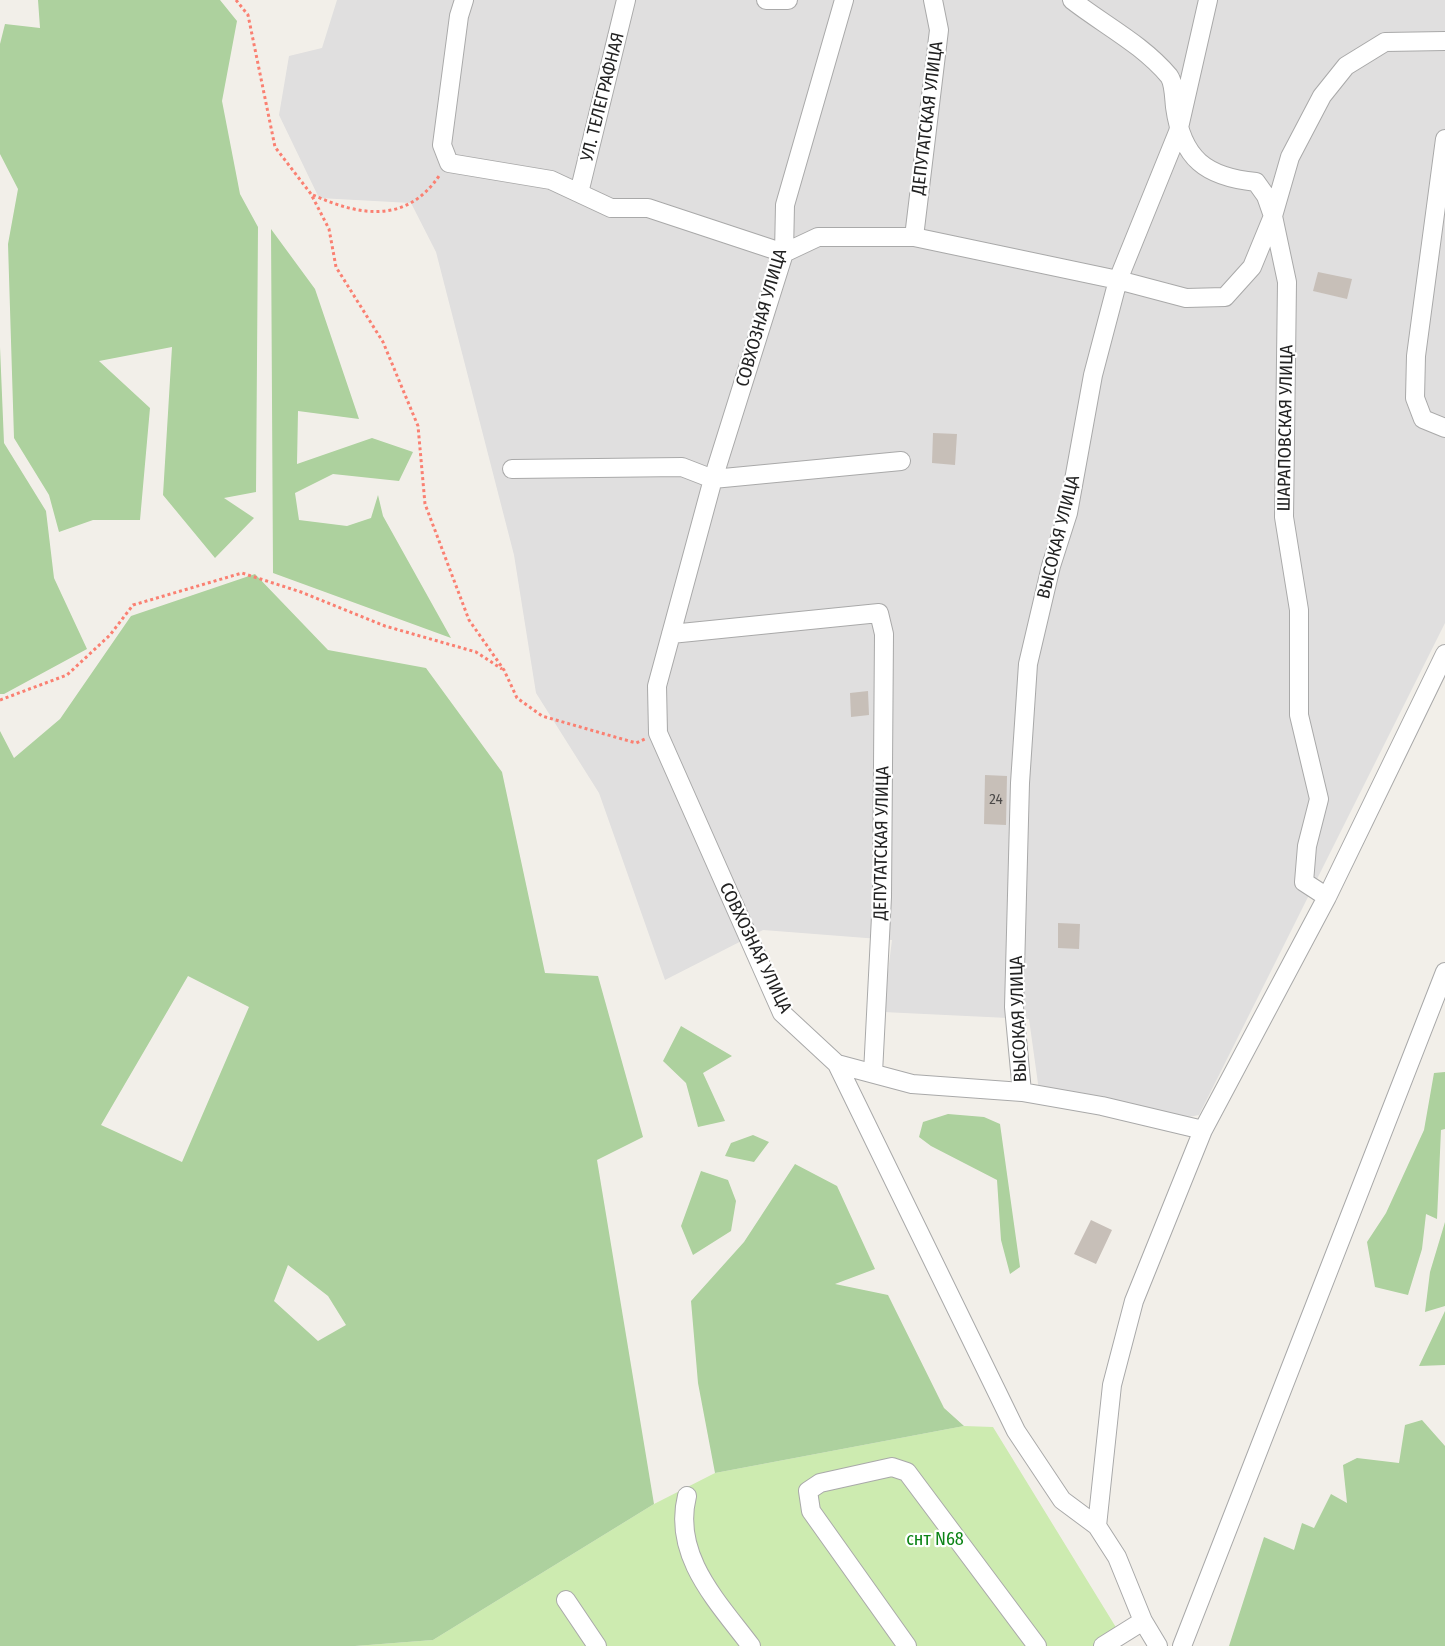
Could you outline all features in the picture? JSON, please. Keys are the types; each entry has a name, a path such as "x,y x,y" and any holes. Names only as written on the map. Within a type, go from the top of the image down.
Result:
{"street":[{"path":"464,0 459,16 442,145 449,163 550,180 611,208 648,208 784,253 818,237 914,237 1118,280 1186,298 1225,297 1252,267 1273,216 1266,196 1256,182"},
{"name":"УЛ. ТЕЛЕГРАФНАЯ","path":"579,193 626,0"},
{"path":"766,0 788,0"},
{"name":"СОВХОЗНАЯ УЛИЦА","path":"844,0 785,205 784,253 713,479 657,686 658,734 782,1012 837,1064 912,1084 1022,1092 1102,1106 1203,1130"},
{"name":"ДЕПУТАТСКАЯ УЛИЦА","path":"914,237 939,30 933,0"},
{"path":"1071,0 1134,43 1171,78 1178,132 1198,162 1226,179 1256,182 1275,173 1290,157"},
{"name":"ВЫСОКАЯ УЛИЦА","path":"1022,1092 1014,1007 1020,783 1028,664 1051,566 1068,513 1093,375 1118,280 1178,132 1208,0"},
{"name":"ШАРАПОВСКАЯ УЛИЦА","path":"1327,897 1304,882 1307,846 1319,799 1299,715 1299,610 1284,517 1287,282 1273,216 1290,157 1322,96 1346,66 1385,42 1445,41"},
{"path":"1445,139 1416,356 1415,398 1424,419 1445,428"},
{"path":"512,469 682,467 713,479 901,461"},
{"name":"ДЕПУТАТСКАЯ УЛИЦА","path":"671,634 879,613 884,634 882,885 873,1073"},
{"path":"1097,1526 1112,1385 1131,1311 1164,1223 1203,1130 1327,897 1445,654"},
{"path":"1182,1646 1445,972"},
{"path":"837,1064 1016,1431 1062,1500 1097,1526 1116,1557 1143,1621 1158,1646"},
{"path":"907,1646 811,1511 808,1491 820,1484 892,1467 907,1472 934,1505 1037,1646"},
{"path":"687,1496 684,1508 686,1545 697,1574 751,1646"},
{"path":"566,1600 597,1646"},
{"path":"1103,1646 1143,1621"}],"path":[{"path":"236,0 248,15 275,147 311,194 329,229 336,267 383,342 418,426 425,504 469,620 504,670 517,698 542,716 636,743 658,734"},
{"path":"311,194 341,208 387,213 426,195 449,163"},
{"path":"0,700 67,675 110,635 133,605 242,573 301,592 385,626 476,652 504,670"}],"shaded area":[{"path":"337,0 1445,0 1445,623 1199,1115 1152,1124 1040,1098 1029,1019 883,1012 892,940 763,930 665,980 599,793 536,693 514,555 436,252 411,203 319,198 279,115 289,56 322,48"}],"green space":[{"path":"38,0 220,0 237,21 222,101 240,194 258,227 256,492 224,498 254,518 215,558 163,495 172,347 99,361 150,408 140,520 93,520 59,532 49,495 14,438 8,244 18,189 0,154 0,44 5,24 40,28"},
{"path":"271,229 315,289 359,419 298,411 297,464 372,438 413,452 399,481 333,474 295,493 299,520 347,526 371,518 378,495 383,516 451,638 273,573"},
{"path":"0,347 4,443 46,511 54,578 87,649 4,694 0,694"},
{"path":"255,574 328,650 426,668 502,772 545,973 598,976 643,1137 597,1160 654,1504 433,1640 355,1646 0,1646 0,731 14,758 60,719 131,616","holes":["188,976 249,1007 182,1162 101,1125","288,1265 328,1296 346,1325 318,1341 274,1301"]},
{"path":"681,1026 732,1056 703,1073 725,1121 698,1127 686,1083 663,1061"},
{"path":"1445,1072 1445,1129 1441,1130 1437,1219 1426,1214 1422,1249 1408,1295 1375,1287 1367,1242 1386,1213 1424,1130 1434,1073"},
{"path":"948,1114 984,1117 1000,1124 1020,1267 1010,1274 1001,1240 997,1180 931,1146 919,1137 923,1122"},
{"path":"753,1135 769,1142 754,1162 725,1156 731,1143"},
{"path":"795,1164 837,1186 875,1269 835,1284 888,1295 944,1408 964,1426 715,1473 698,1383 691,1301 744,1242"},
{"path":"701,1171 728,1180 736,1201 731,1231 693,1255 681,1226"},
{"path":"1445,1222 1445,1306 1425,1312 1430,1272"},
{"path":"1445,1311 1445,1365 1419,1366"},
{"path":"1422,1420 1445,1446 1445,1646 1229,1646 1264,1537 1294,1550 1302,1523 1314,1528 1331,1494 1347,1503 1343,1465 1357,1458 1399,1463 1405,1425"},
{"name":"снт N68","path":"964,1426 993,1427 1117,1629 1094,1646 355,1646 433,1640 654,1504 715,1473"}],"building":[{"path":"1318,272 1352,279 1347,299 1313,291"},
{"path":"933,433 957,434 955,465 932,463"},
{"path":"868,691 869,715 851,717 850,693"},
{"path":"985,775 1007,776 1006,825 984,824"},
{"path":"1058,923 1080,924 1079,949 1058,948"},
{"path":"1091,1220 1112,1230 1096,1264 1074,1254"}]}
